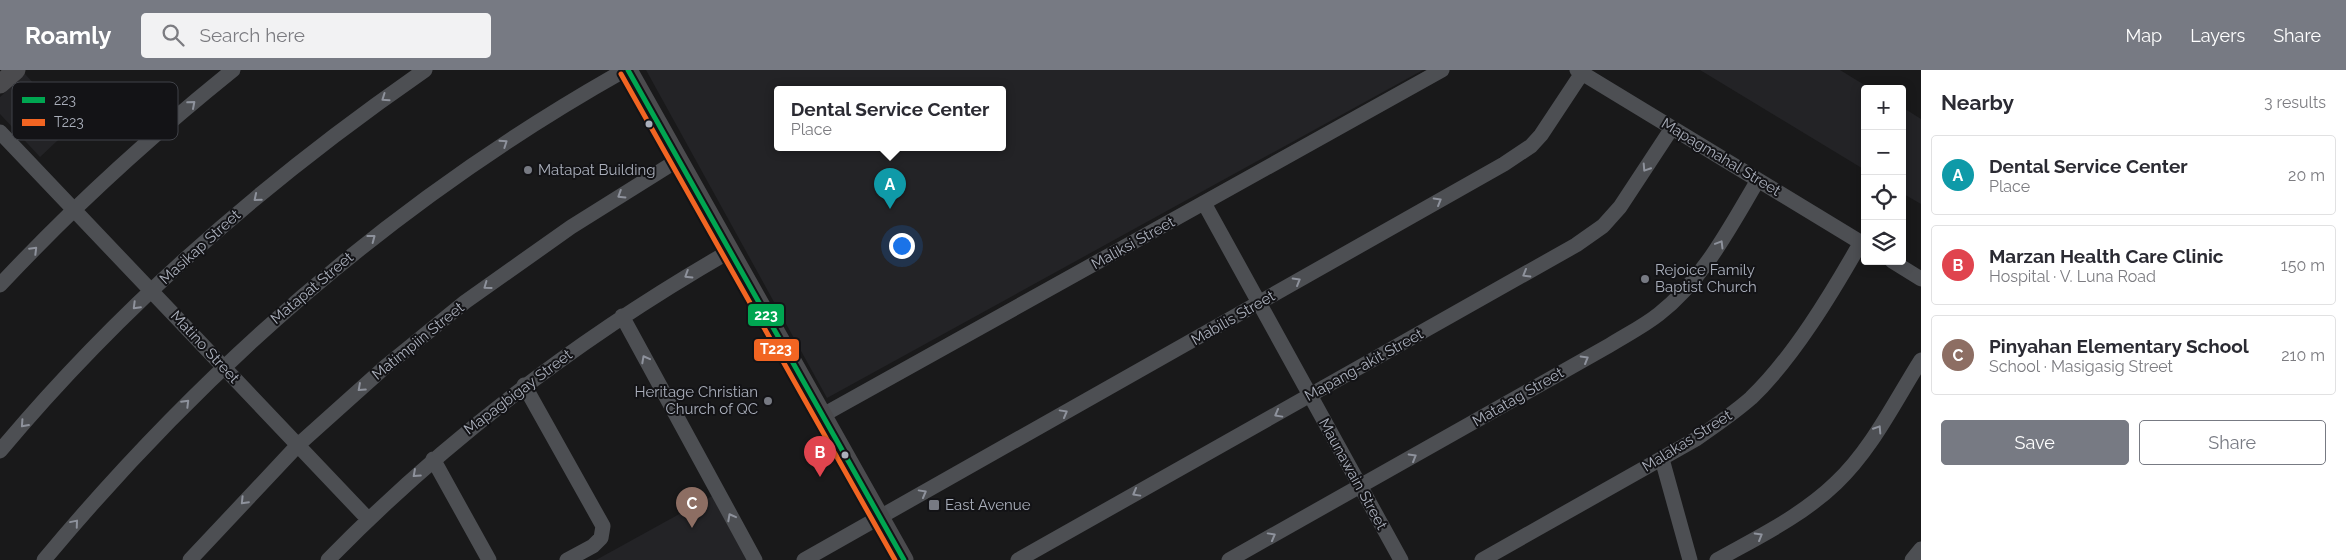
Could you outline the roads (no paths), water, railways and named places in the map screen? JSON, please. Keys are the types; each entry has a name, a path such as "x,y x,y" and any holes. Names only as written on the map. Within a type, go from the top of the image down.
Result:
{"main road":[{"path":"0,84 16,70"},
{"path":"626,70 904,560"}],"street":[{"path":"178,117 234,70"},
{"name":"Masikap Street","path":"0,451 81,361 152,291 216,232 350,124 425,70"},
{"name":"Matapat Street","path":"44,560 92,502 150,440 223,366 316,284 413,207 519,133 626,70"},
{"name":"Maliksi Street","path":"823,415 1442,70"},
{"name":"Mapagmahal Street","path":"1580,71 1861,242"},
{"name":"Mabilis Street","path":"804,560 1504,164 1531,146 1580,71"},
{"name":"Mapang-akit Street","path":"1018,560 1576,246 1603,226 1620,207 1672,128"},
{"name":"Matino Street","path":"0,132 368,519"},
{"path":"0,285 75,209 151,140"},
{"name":"Matimpiin Street","path":"190,560 298,445 385,367 465,302 570,227 678,160"},
{"name":"Matatag Street","path":"1229,560 1601,350 1659,314 1687,286 1716,251 1758,180"},
{"name":"Maunawain Street","path":"1204,203 1401,560"},
{"name":"Malakas Street","path":"1482,560 1662,458 1721,422 1750,398 1769,379 1800,338 1861,246"},
{"name":"Mapagbigay Street","path":"328,560 368,519 433,459 524,385 622,316 730,251"},
{"path":"1898,265 1921,279"},
{"path":"622,316 754,560"},
{"path":"1717,560 1804,510 1837,483 1862,454 1921,360"},
{"path":"524,385 603,526 601,538 593,546 567,560"},
{"path":"1662,458 1690,560"},
{"path":"433,459 489,560"},
{"path":"1912,560 1921,549"}],"place":[{"name":"Matapat Building","path":"528,170"},
{"name":"Dental Service Center","path":"890,209"},
{"name":"Rejoice Family Baptist Church","path":"1645,279"},
{"name":"Heritage Christian Church of QC","path":"768,401"},
{"name":"Marzan Health Care Clinic","path":"820,477"},
{"name":"East Avenue","path":"934,505"},
{"name":"Pinyahan Elementary School","path":"692,528"}]}
